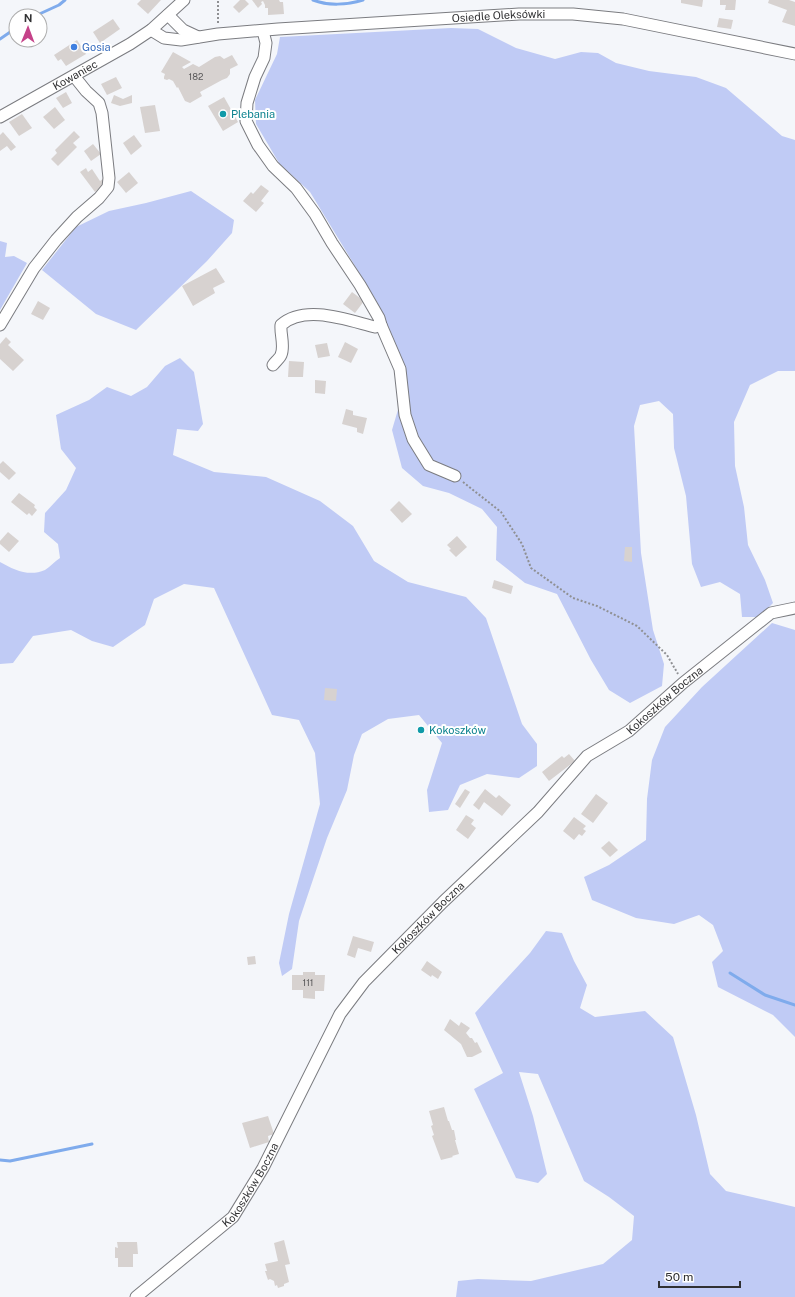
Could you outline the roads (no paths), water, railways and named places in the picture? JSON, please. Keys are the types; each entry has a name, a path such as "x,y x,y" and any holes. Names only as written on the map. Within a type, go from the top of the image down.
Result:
{"street":[{"name":"Kowaniec","path":"0,117 130,44 151,30 184,0"},
{"name":"Osiedle Oleksówki","path":"151,30 164,38 181,40 263,31 518,14 573,14 623,20 795,54"},
{"path":"168,16 183,30 198,37"},
{"path":"263,31 266,43 264,58 255,78 247,103 246,121 258,145 273,166 296,188 315,214 379,318 400,369 405,416 413,440 429,465 455,476"},
{"path":"0,325 34,268 56,240 77,217 99,198 108,187 109,178 102,113 99,103 86,91 74,76"},
{"path":"273,365 281,355 281,325 295,317 328,315 374,327 381,325"},
{"name":"Kokoszków Boczna","path":"136,1297 233,1217 263,1168 340,1014 364,982 443,902 538,812 587,756 629,731 683,683 771,613 795,608"}],"waterway":[{"name":"Kowaniec","path":"48,10 59,5 65,0"},
{"name":"Kowaniec","path":"313,0 338,4 363,0"},
{"name":"Kowaniec","path":"0,39 8,34"},
{"path":"730,973 765,995 795,1005"},
{"path":"0,1160 10,1161 92,1144"}],"place":[{"name":"Gosia","path":"74,47"},
{"name":"Plebania","path":"223,114"},
{"name":"Kokoszków","path":"421,730"}]}
